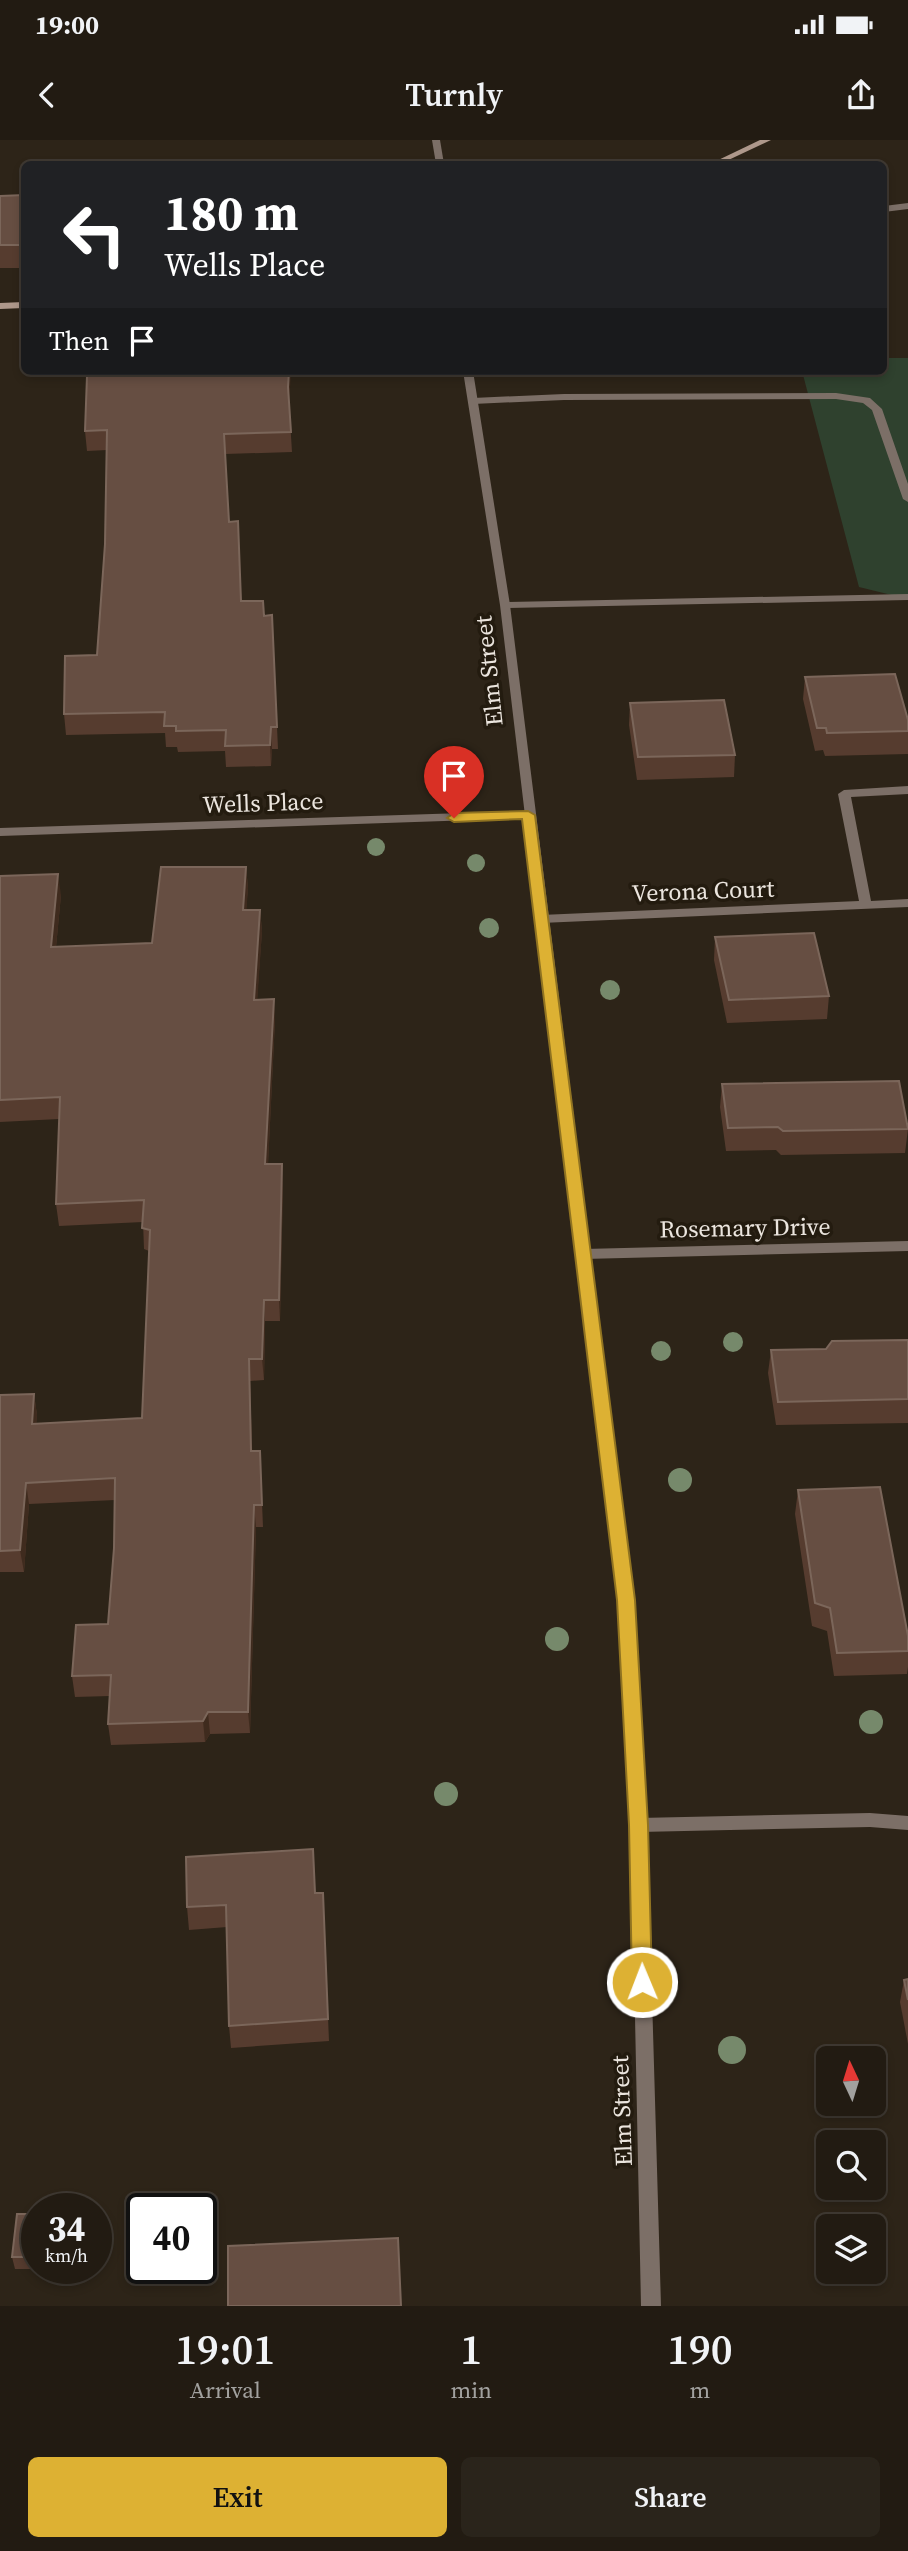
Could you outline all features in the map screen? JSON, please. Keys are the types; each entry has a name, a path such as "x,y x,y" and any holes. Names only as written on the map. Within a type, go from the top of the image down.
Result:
{"main road":[{"path":"721,161 767,140"},
{"path":"0,306 21,305"}],"street":[{"path":"436,140 439,161"},
{"path":"887,209 908,206"},
{"name":"Elm Street","path":"469,375 505,605 528,815 626,1600 639,1825 651,2306"},
{"path":"473,401 564,397 836,396 866,400 877,410 908,499"},
{"path":"505,605 908,597"},
{"path":"866,905 844,794 908,790"},
{"name":"Wells Place","path":"0,832 528,815"},
{"name":"Verona Court","path":"541,919 908,903"},
{"name":"Rosemary Drive","path":"584,1254 908,1246"},
{"path":"639,1825 870,1820 908,1823"}],"green space":[{"path":"887,358 908,358 908,599 859,587 803,375 887,375"}],"building":[{"path":"21,195 21,245 0,245 0,196"},
{"path":"289,375 291,432 224,434 229,522 238,521 241,601 263,601 264,616 272,615 277,727 271,727 270,745 225,746 226,730 176,731 176,726 164,726 165,712 64,714 65,656 97,655 105,544 107,430 85,431 87,376"},
{"path":"895,674 908,720 908,731 827,733 826,728 817,728 805,677"},
{"path":"724,700 735,755 638,757 630,703"},
{"path":"161,867 246,867 243,910 260,910 254,1000 274,999 265,1164 282,1164 279,1300 264,1300 262,1359 249,1359 251,1451 260,1451 262,1505 254,1505 248,1712 208,1712 203,1721 108,1724 111,1675 72,1676 76,1625 108,1624 114,1548 115,1478 26,1483 20,1550 0,1551 0,1395 34,1394 32,1424 142,1418 150,1230 142,1228 144,1200 56,1204 60,1097 0,1100 0,876 58,874 51,947 152,943"},
{"path":"814,933 829,996 729,1000 715,937"},
{"path":"899,1081 908,1129 783,1131 778,1127 728,1128 722,1084"},
{"path":"908,1340 908,1399 778,1402 771,1350 826,1349 832,1341"},
{"path":"880,1487 908,1636 908,1651 837,1653 830,1608 815,1603 798,1490"},
{"path":"313,1849 315,1893 323,1893 328,2019 229,2026 226,1905 187,1907 186,1857"},
{"path":"908,1979 908,2000 904,1980"},
{"path":"17,2214 21,2214 21,2257 12,2257"},
{"path":"398,2238 401,2306 228,2306 228,2246"}],"route":[{"path":"454,818 528,815 626,1600 639,1825 642,1982"}]}
